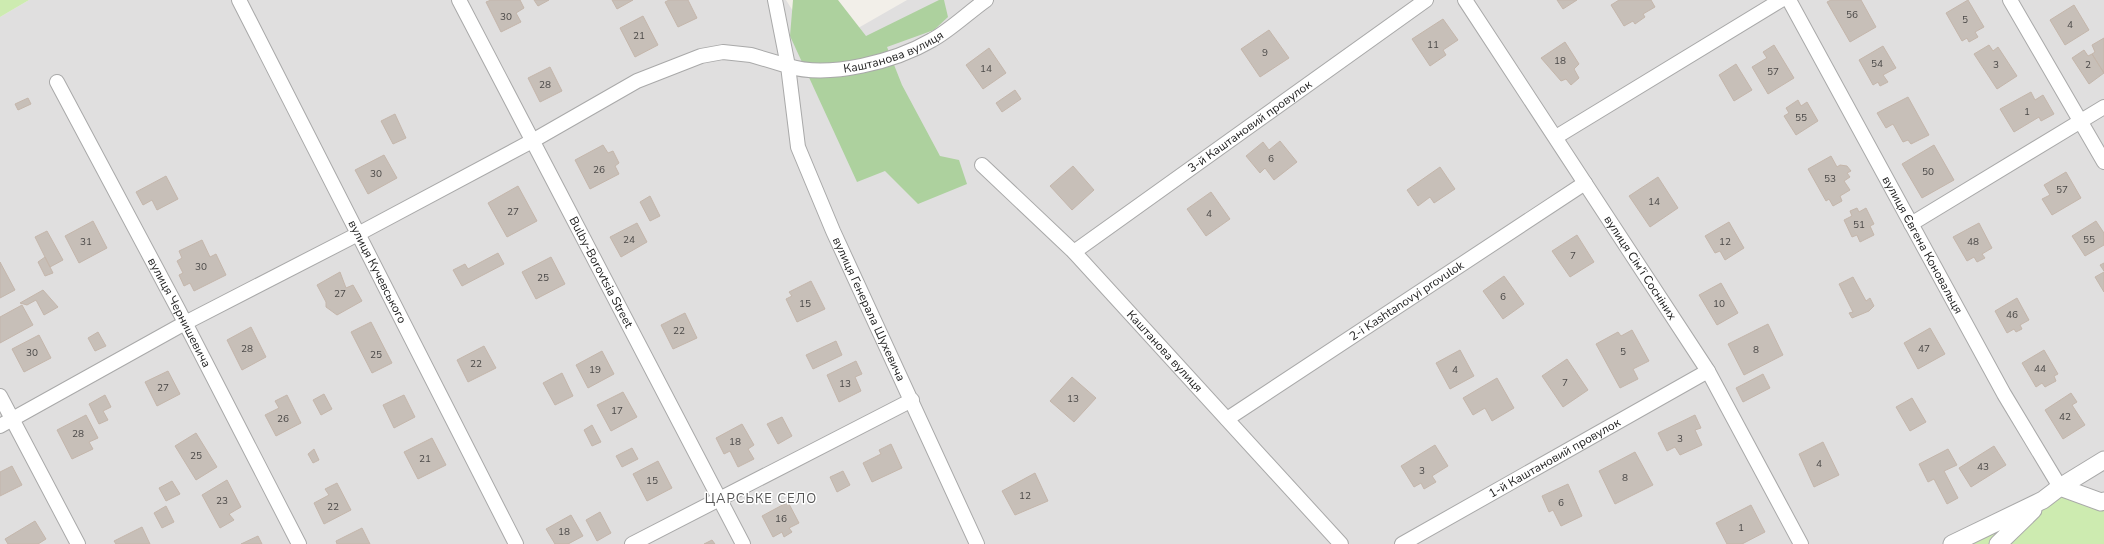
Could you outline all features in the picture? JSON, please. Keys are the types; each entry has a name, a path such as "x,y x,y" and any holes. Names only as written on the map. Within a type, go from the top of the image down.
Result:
{"street":[{"name":"вулиця Кучевського","path":"239,0 516,544"},
{"name":"Bulby-Borovtsia Street","path":"459,0 534,140 743,544"},
{"name":"вулиця Генерала Шухевича","path":"775,0 788,66 798,147 836,238 912,400 977,544"},
{"name":"Каштанова вулиця","path":"788,66 804,71 828,71 893,56 933,40 986,0"},
{"name":"3-й Каштановий провулок","path":"1074,252 1426,0"},
{"name":"вулиця Сім’ї Сосніних","path":"1465,0 1708,371 1801,544"},
{"path":"1556,137 1781,0"},
{"name":"вулиця Євгена Коновальця","path":"1789,0 2004,394 2060,487"},
{"path":"2010,0 2104,162"},
{"path":"0,426 185,323 358,234 534,140 637,81 701,56 723,52 751,55 788,66"},
{"name":"вулиця Чернишевича","path":"57,82 185,323 299,544"},
{"path":"1911,224 2104,107"},
{"name":"Каштанова вулиця","path":"982,165 1074,252 1341,544"},
{"name":"2-i Kashtanovyi provulok","path":"1227,419 1585,182"},
{"name":"1-й Каштановий провулок","path":"1402,544 1708,371"},
{"path":"0,396 78,544"},
{"path":"632,544 912,400"},
{"path":"1998,544 2043,500 2060,487 2104,460"},
{"path":"2060,487 2103,503"},
{"path":"1952,544 2043,500"}],"shaded area":[{"name":"ЦАРСЬКЕ СЕЛО","path":"29,0 786,0 818,51 907,0 2104,0 2104,511 2094,504 2061,490 1943,544 0,544 0,17"}],"green space":[{"path":"0,0 29,0 0,17"},
{"path":"793,0 838,0 866,36 939,0 944,0 948,17 934,30 887,47 902,85 940,156 959,160 967,184 918,204 885,171 857,182 790,36"},
{"path":"2061,490 2094,504 2104,511 2104,544 1943,544"}],"building":[{"path":"491,0 520,0 524,8 516,13 521,22 501,32 486,2"},
{"path":"534,0 549,0 538,6"},
{"path":"612,0 633,0 617,9"},
{"path":"669,0 688,0 697,18 678,27 665,2"},
{"path":"1557,0 1577,0 1563,9"},
{"path":"1619,0 1651,0 1655,7 1643,14 1645,17 1635,24 1633,21 1624,26 1611,5"},
{"path":"1831,0 1861,0 1876,27 1850,42 1827,2"},
{"path":"1968,0 1984,27 1975,32 1978,37 1969,42 1967,38 1962,41 1946,13"},
{"path":"2074,5 2089,30 2065,45 2050,20"},
{"path":"643,16 658,45 635,57 620,28"},
{"path":"1443,19 1458,40 1443,50 1446,55 1430,66 1412,39"},
{"path":"1269,30 1289,58 1260,77 1241,49"},
{"path":"2104,38 2104,73 2092,54 2095,52 2092,45"},
{"path":"1565,42 1579,64 1574,69 1579,78 1571,85 1566,79 1561,81 1541,58"},
{"path":"1774,45 1794,78 1768,94 1752,67 1767,58 1763,52"},
{"path":"1989,45 1993,51 1998,47 2017,76 1997,89 1974,54"},
{"path":"1883,46 1896,68 1883,75 1888,82 1880,86 1878,82 1873,85 1859,60"},
{"path":"989,48 1006,73 983,89 966,65"},
{"path":"2084,50 2088,56 2092,54 2104,73 2089,84 2072,58"},
{"path":"1736,64 1752,90 1734,101 1719,75"},
{"path":"550,67 562,91 540,102 528,78"},
{"path":"1015,90 1021,99 1002,112 996,103"},
{"path":"2031,92 2035,100 2043,95 2054,114 2041,121 2039,117 2014,132 2000,109"},
{"path":"1908,97 1929,135 1911,144 1908,140 1903,142 1893,124 1886,128 1877,113"},
{"path":"28,98 31,104 18,110 15,104"},
{"path":"1798,100 1801,106 1807,102 1818,121 1796,135 1784,116 1789,113 1786,108"},
{"path":"395,114 406,138 393,144 381,121"},
{"path":"1280,141 1297,162 1274,180 1265,168 1260,173 1246,156 1263,142 1269,150"},
{"path":"603,145 608,153 613,151 619,163 615,166 619,174 590,189 575,160"},
{"path":"1934,145 1954,180 1922,198 1902,164"},
{"path":"384,155 397,178 368,194 355,170"},
{"path":"1831,156 1837,167 1840,165 1847,166 1851,171 1847,173 1850,177 1844,181 1850,190 1840,196 1842,201 1833,206 1829,199 1826,201 1808,169"},
{"path":"1073,166 1094,190 1072,210 1050,186"},
{"path":"1440,167 1455,189 1434,203 1430,197 1418,206 1407,190"},
{"path":"2066,172 2081,198 2052,215 2042,199 2050,195 2044,185"},
{"path":"166,176 178,199 157,210 152,200 143,205 136,192"},
{"path":"1658,177 1678,208 1650,227 1629,196"},
{"path":"518,186 537,221 507,237 488,203"},
{"path":"1211,192 1230,219 1206,236 1187,209"},
{"path":"650,196 660,216 650,221 640,202"},
{"path":"1857,208 1859,212 1866,208 1874,224 1870,226 1874,235 1860,242 1857,235 1852,237 1844,220 1852,216 1850,211"},
{"path":"93,221 107,248 79,263 65,236"},
{"path":"2096,221 2104,233 2104,245 2085,256 2072,236"},
{"path":"1729,222 1744,248 1725,260 1720,251 1715,253 1705,236"},
{"path":"637,223 647,242 621,257 610,237"},
{"path":"1979,223 1992,248 1982,254 1985,258 1977,262 1974,257 1967,261 1953,237"},
{"path":"47,231 63,260 50,267 35,237"},
{"path":"1577,235 1594,262 1570,277 1552,251"},
{"path":"202,240 210,257 216,254 226,275 194,291 190,283 184,286 179,275 183,273 177,261 182,258 179,251"},
{"path":"498,253 504,264 462,286 453,270 465,264 468,269"},
{"path":"45,257 53,273 45,276 38,262"},
{"path":"551,257 565,284 536,299 522,272"},
{"path":"0,262 15,290 0,298"},
{"path":"2104,263 2104,271 2100,265"},
{"path":"340,272 346,288 353,285 362,301 337,315 326,307 326,302 317,285"},
{"path":"2104,272 2104,292 2095,277"},
{"path":"1504,276 1524,304 1503,319 1483,291"},
{"path":"1853,277 1866,301 1870,298 1874,306 1869,311 1852,318 1849,313 1853,312 1839,284"},
{"path":"811,281 825,309 797,322 786,299 792,296 789,292"},
{"path":"1721,283 1738,313 1717,325 1699,295"},
{"path":"43,290 58,307 44,315 36,300 27,305 20,303"},
{"path":"2017,298 2029,320 2020,325 2022,329 2016,332 2014,329 2007,333 1995,311"},
{"path":"22,305 33,325 0,343 0,317"},
{"path":"685,313 697,338 673,349 661,325"},
{"path":"371,322 392,363 372,373 351,332"},
{"path":"1768,324 1783,355 1744,375 1728,344"},
{"path":"251,327 266,357 242,370 227,340"},
{"path":"1930,328 1945,354 1918,369 1904,343"},
{"path":"1632,330 1649,361 1633,369 1638,379 1620,388 1596,344 1618,332 1621,336"},
{"path":"98,332 106,346 95,351 88,338"},
{"path":"39,335 51,358 24,372 12,349"},
{"path":"836,341 842,355 813,369 806,355"},
{"path":"484,346 496,368 468,382 457,360"},
{"path":"1460,350 1474,376 1450,389 1436,363"},
{"path":"2044,350 2058,374 2054,376 2056,381 2045,387 2042,383 2036,387 2022,363"},
{"path":"602,351 614,374 588,388 576,365"},
{"path":"1567,359 1588,390 1563,407 1542,376"},
{"path":"856,361 862,374 855,377 861,391 839,402 827,375"},
{"path":"168,371 180,394 157,406 145,382"},
{"path":"562,373 573,396 555,405 543,383"},
{"path":"1763,374 1770,388 1743,402 1736,388"},
{"path":"1072,377 1096,398 1074,422 1050,401"},
{"path":"1497,378 1514,408 1492,421 1485,408 1473,415 1463,398"},
{"path":"623,392 637,417 611,431 597,405"},
{"path":"2071,393 2077,402 2072,405 2085,425 2063,439 2045,410"},
{"path":"324,394 332,409 321,415 313,400"},
{"path":"105,395 111,407 103,411 108,420 99,424 89,404"},
{"path":"287,395 301,423 276,436 265,415 279,408 275,401"},
{"path":"404,395 415,417 394,428 383,405"},
{"path":"1912,398 1926,422 1910,431 1896,407"},
{"path":"86,415 98,438 89,442 93,449 72,459 57,430"},
{"path":"1695,415 1701,428 1695,430 1702,445 1680,455 1675,447 1667,451 1658,433"},
{"path":"782,417 792,436 778,444 767,424"},
{"path":"742,424 754,445 748,449 754,459 738,467 730,451 724,454 716,438"},
{"path":"592,425 601,442 592,446 584,430"},
{"path":"196,433 217,467 196,480 175,446"},
{"path":"432,438 446,465 418,479 404,452"},
{"path":"1823,442 1839,475 1814,487 1799,454"},
{"path":"891,444 902,468 872,482 863,463 881,454 879,450"},
{"path":"1435,445 1448,466 1432,476 1436,482 1424,489 1421,483 1414,487 1401,466"},
{"path":"1994,446 2006,465 1971,487 1959,468"},
{"path":"632,448 638,459 622,467 616,456"},
{"path":"314,449 319,460 313,463 308,454"},
{"path":"1948,449 1957,465 1944,471 1958,498 1947,504 1934,479 1928,482 1919,464"},
{"path":"1635,452 1653,485 1615,504 1599,471"},
{"path":"658,461 672,488 647,501 633,474"},
{"path":"12,466 22,485 0,496 0,472"},
{"path":"843,471 850,485 837,492 830,477"},
{"path":"1035,473 1048,501 1015,515 1002,491"},
{"path":"227,480 241,507 229,514 234,520 220,528 202,495"},
{"path":"172,481 180,494 166,501 159,488"},
{"path":"337,483 351,510 324,524 314,503 329,495 325,489"},
{"path":"1568,484 1582,516 1561,526 1553,510 1549,512 1542,496"},
{"path":"788,502 799,523 789,528 792,532 784,537 782,532 773,537 762,516"},
{"path":"1751,505 1765,532 1742,544 1727,544 1716,523"},
{"path":"166,506 174,522 162,528 154,513"},
{"path":"600,512 611,533 597,541 586,520"},
{"path":"571,515 583,536 568,544 555,544 546,529"},
{"path":"35,521 46,539 38,544 8,544 5,539"},
{"path":"142,527 150,544 116,544 114,541"},
{"path":"362,528 370,544 337,544 336,541"},
{"path":"258,536 262,544 241,544"},
{"path":"712,540 715,544 704,544"}],"district":[{"name":"ЦАРСЬКЕ СЕЛО","path":"761,499"}]}
